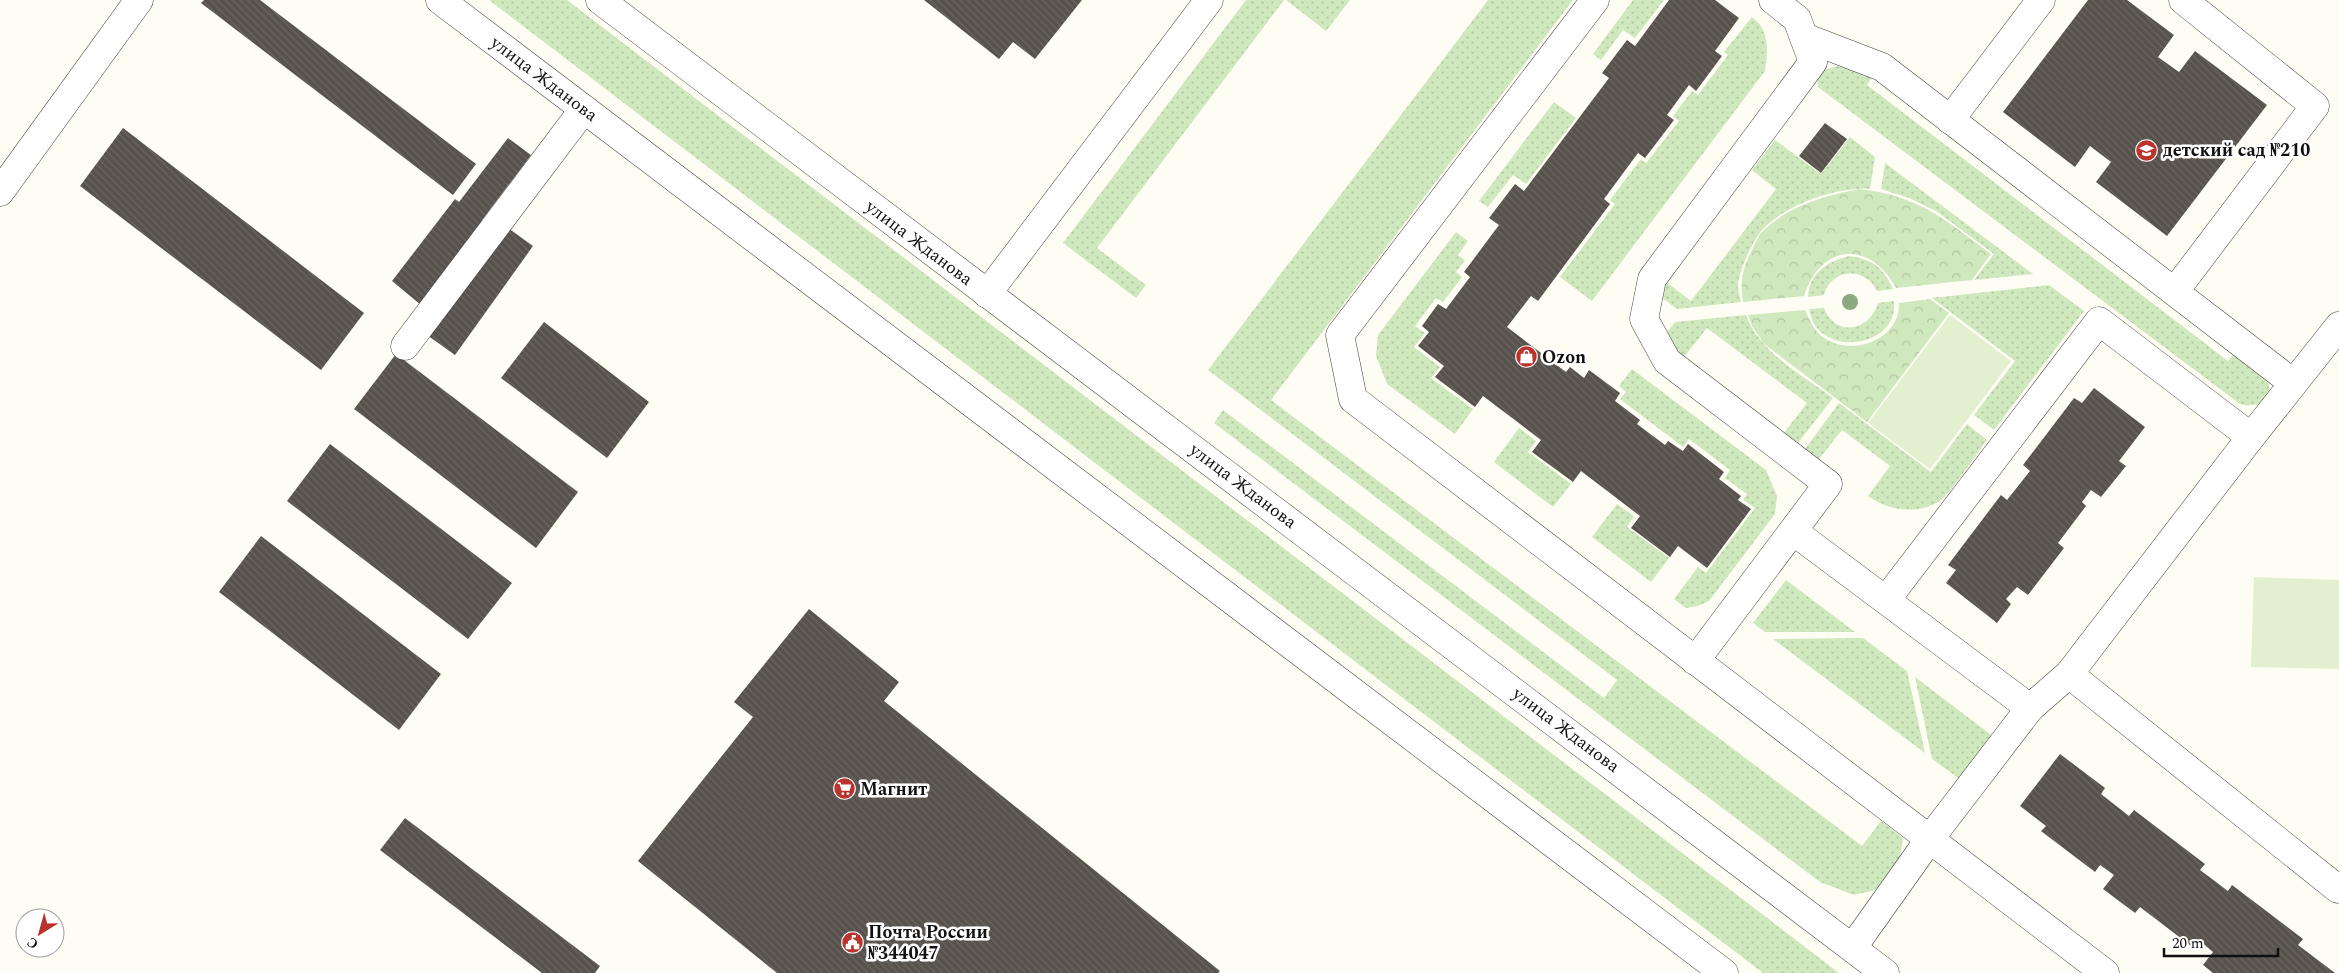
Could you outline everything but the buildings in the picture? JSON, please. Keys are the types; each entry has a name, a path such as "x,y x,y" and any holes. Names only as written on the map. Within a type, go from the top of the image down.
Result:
{"street":[{"path":"0,192 139,0"},
{"name":"улица Жданова","path":"440,0 1724,973"},
{"name":"улица Жданова","path":"600,0 1886,973"},
{"path":"987,294 1208,0"},
{"path":"1595,0 1340,335 1353,399 2105,973"},
{"path":"1695,661 1828,484 1667,361 1644,320 1652,279 1813,62 1798,19 1773,0"},
{"path":"1950,120 2041,0"},
{"path":"2174,291 2315,106 2183,0"},
{"path":"1804,37 1882,67 2293,384"},
{"path":"405,346 584,109"},
{"path":"1886,600 2099,321 2251,437"},
{"path":"1853,948 1929,840 2030,708 2069,674 2339,326"},
{"path":"1793,531 2030,708"},
{"path":"2069,674 2338,890 2339,888"}],"green space":[{"path":"489,0 567,0 1839,973 1763,973"},
{"path":"1246,0 1284,0 1097,248 1146,285 1136,298 1063,243"},
{"path":"1286,0 1350,0 1326,31"},
{"path":"1488,0 1573,0 1271,400 1862,846 1881,821 1903,838 1898,869 1875,890 1854,895 1820,882 1214,423 1223,410 1604,698 1617,680 1208,370"},
{"path":"1633,0 1664,0 1635,38 1623,30 1601,60 1593,54"},
{"path":"1752,17 1758,22 1765,35 1767,56 1765,71 1592,301 1560,277 1615,204 1610,200 1641,159 1646,163 1679,121 1673,116 1692,91 1698,95 1728,55 1724,52"},
{"path":"1838,66 1855,67 1874,74 1867,85 2228,361 2234,353 2257,369 2267,381 2269,393 2267,398 2258,404 2240,404 1818,87 1817,76 1823,70"},
{"path":"1554,102 1576,118 1526,184 1513,175 1488,207 1479,201"},
{"path":"1850,137 1875,157 1870,189 1842,191 1810,200 1768,224 1756,239 1743,267 1738,287 1741,302 1677,309 1661,297 1666,282 1691,301 1776,189 1752,170 1775,140 1821,174"},
{"path":"1885,163 2033,274 1974,280 1994,254 1936,211 1909,198 1881,189"},
{"path":"1859,189 1880,192 1915,203 1945,220 1991,254 1972,280 1896,288 1885,272 1873,262 1860,255 1847,254 1834,258 1822,266 1812,278 1804,296 1743,302 1743,271 1761,233 1794,209 1832,195"},
{"path":"1456,232 1468,241 1458,255 1465,260 1456,272 1462,277 1443,302 1436,298 1415,326 1425,333 1414,347 1440,367 1431,378 1473,409 1455,434 1387,384 1376,356 1378,335"},
{"path":"1849,256 1871,262 1886,275 1893,289 1877,291 1865,277 1849,274 1841,275 1834,279 1824,295 1808,297 1812,281 1821,269 1834,261"},
{"path":"2049,285 2084,311 1994,430 1974,415 2015,361 1932,298"},
{"path":"1930,299 1949,313 1867,422 1764,344 1752,326 1748,315 1805,310 1815,329 1824,338 1848,346 1860,345 1872,342 1892,327 1897,316 1899,303"},
{"path":"1894,301 1893,315 1887,327 1864,341 1836,340 1824,334 1814,324 1809,309 1824,308 1829,318 1836,324 1852,327 1868,320 1878,303"},
{"path":"1746,315 1752,328 1771,352 1833,398 1798,443 1784,433 1807,403 1707,328 1684,357 1675,351 1664,336 1675,322"},
{"path":"1950,315 2011,361 1930,469 1868,423"},
{"path":"1632,369 1766,470 1777,496 1775,514 1709,601 1698,606 1686,608 1674,599 1698,567 1706,573 1755,508 1743,500 1747,494 1725,478 1730,470 1689,439 1683,447 1620,399 1626,392 1619,386"},
{"path":"1839,403 1931,472 1967,424 1987,440 1957,482 1940,501 1913,510 1894,508 1868,496 1890,466 1842,430 1819,459 1805,449"},
{"path":"1519,428 1536,441 1528,452 1571,484 1553,507 1494,462"},
{"path":"1617,504 1634,516 1627,527 1669,558 1651,582 1592,537"},
{"path":"2254,577 2339,580 2339,669 2251,667"},
{"path":"1786,580 1855,632 1765,632 1753,623"},
{"path":"1863,638 1907,671 1925,753 1773,639"},
{"path":"1915,677 1994,737 1961,780 1932,759"}],"place":[{"name":"детский сад №210","path":"2147,150"},
{"name":"Ozon","path":"1526,357"},
{"name":"Магнит","path":"844,789"},
{"name":"Почта России №344047","path":"852,942"}]}
